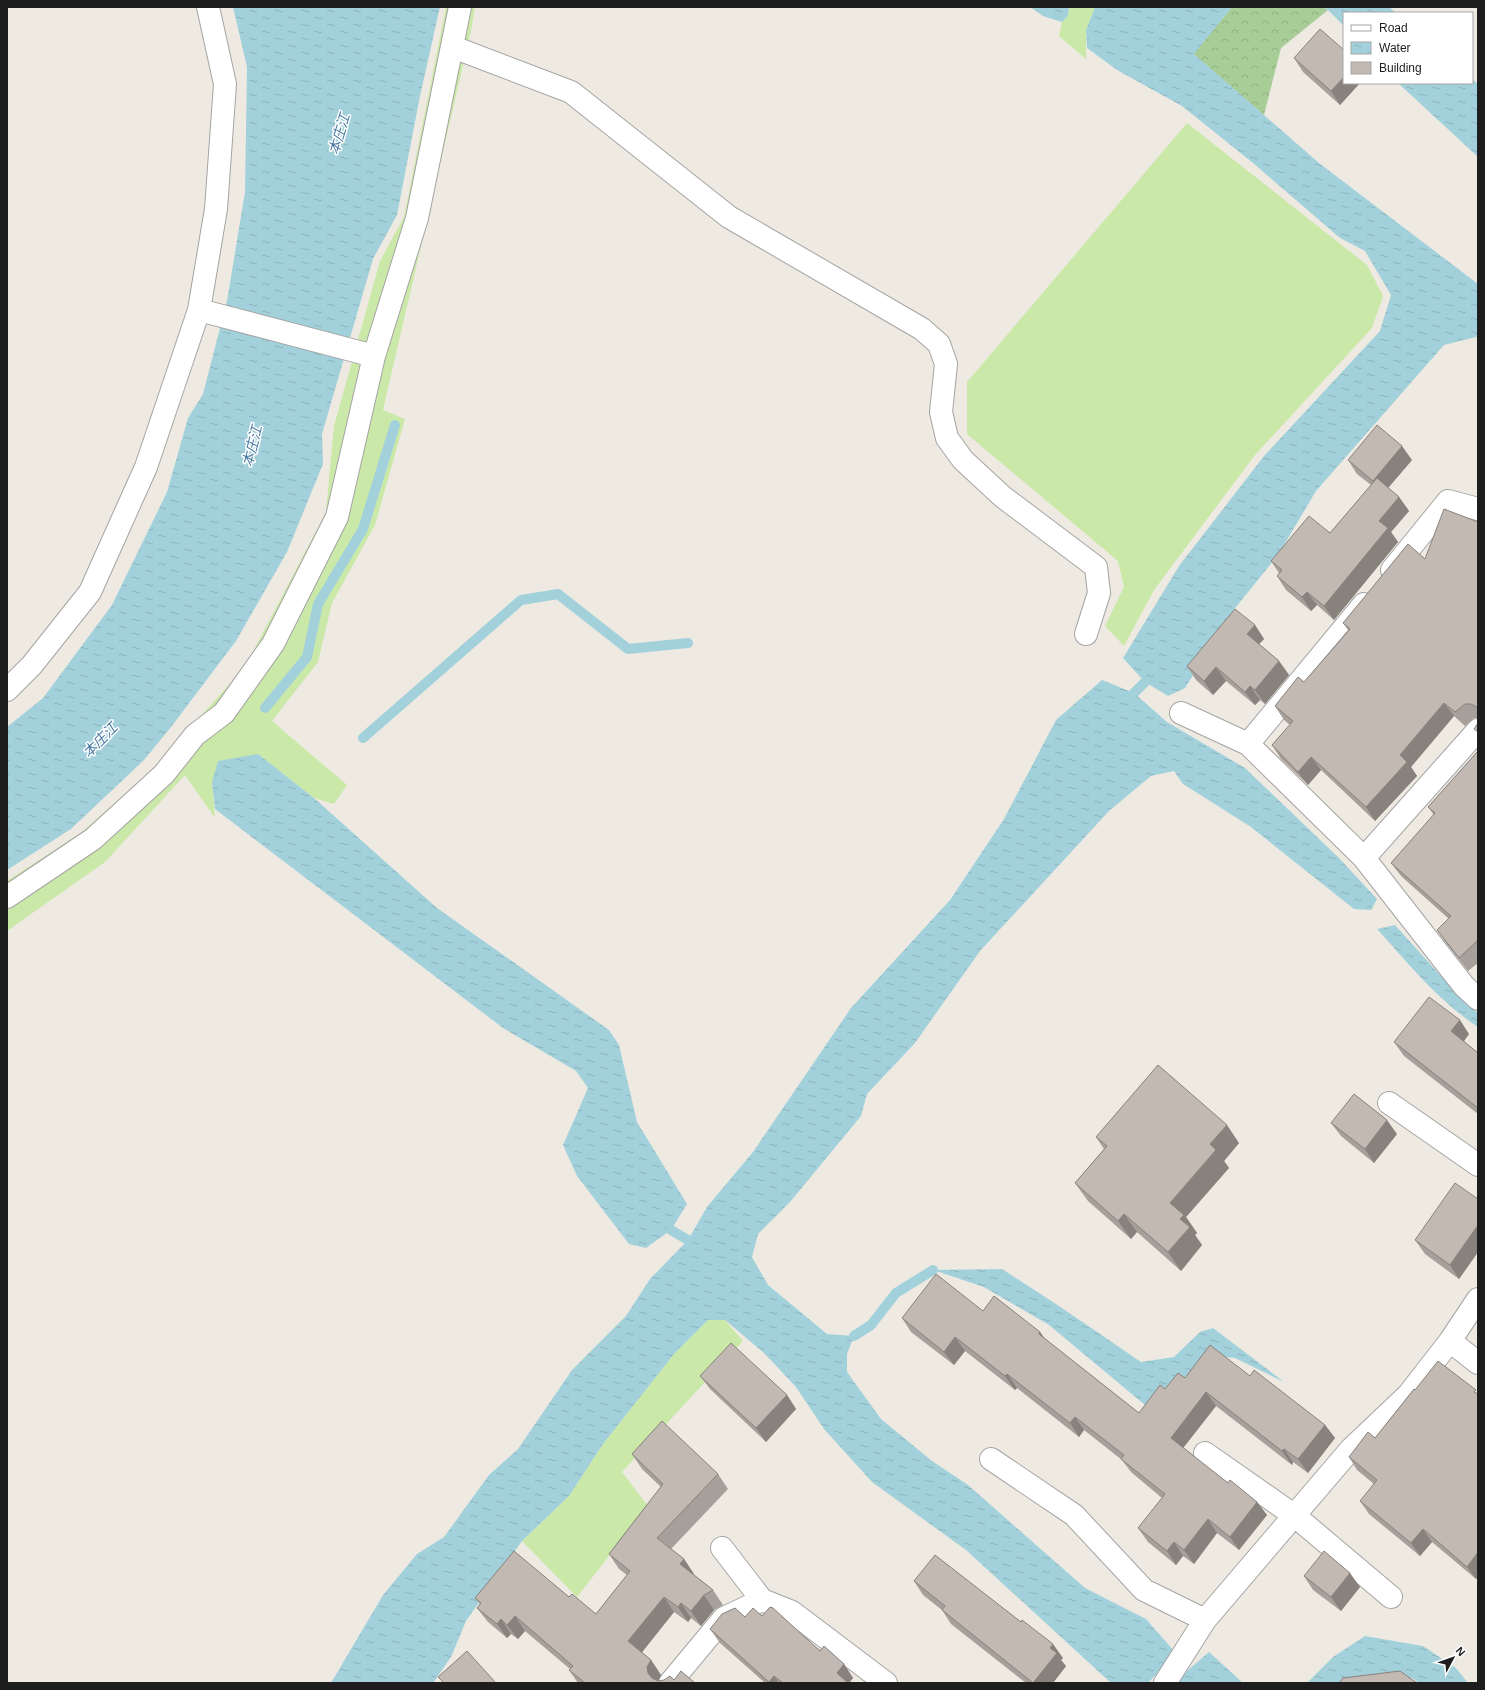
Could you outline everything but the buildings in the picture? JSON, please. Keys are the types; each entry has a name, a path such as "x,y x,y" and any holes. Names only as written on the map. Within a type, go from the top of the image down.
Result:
{"street":[{"path":"7,690 32,665 90,592 146,467 199,310 216,209 225,84 208,7"},
{"path":"7,897 93,839 164,774 195,735 224,713 273,644 336,517 374,356 417,218 460,7"},
{"path":"453,47 571,92 729,217 922,329 939,344 946,364 941,412 947,438 963,460 1003,497 1096,567 1099,593 1086,634"},
{"path":"199,310 374,356"},
{"path":"1248,744 1448,502 1478,509"},
{"path":"1181,713 1248,744 1364,858 1464,986 1478,999"},
{"path":"1364,858 1478,730"},
{"path":"1389,1103 1478,1165"},
{"path":"1166,1681 1205,1620 1352,1449 1408,1394 1450,1341 1478,1299"},
{"path":"1450,1341 1478,1363"},
{"path":"1205,1453 1295,1516 1391,1597"},
{"path":"991,1459 1074,1515 1144,1590 1205,1620"},
{"path":"722,1548 762,1600 792,1612 886,1683"},
{"path":"670,1683 724,1618 762,1600"}],"green space":[{"path":"446,7 475,7 471,31 383,410 405,419 375,525 332,603 318,662 272,721 347,785 334,804 314,798 258,754 212,782 215,818 185,775 105,862 7,931 7,881 82,832 154,768 245,667 326,512 334,426 380,261 404,217"},
{"path":"1069,7 1095,7 1086,30 1086,59 1059,36 1062,22 1068,16"},
{"path":"1232,7 1322,7 1328,10 1281,48 1264,115 1193,54"},
{"path":"1187,123 1367,265 1383,296 1372,328 1255,455 1154,590 1124,646 1105,626 1124,587 1118,561 967,434 967,382"},
{"path":"708,1320 725,1320 743,1341 622,1472 648,1506 577,1597 522,1541 569,1496 603,1444 674,1354"}],"water":[{"name":"本庄江","path":"233,7 440,7 420,96 397,215 373,259 322,434 323,464 287,552 236,641 144,760 71,829 7,870 7,727 43,698 112,605 167,492 188,418 203,394 227,301 245,192 247,67"},
{"path":"1030,7 1069,7 1068,16 1062,22 1043,16"},
{"path":"1095,7 1232,7 1194,54 1319,163 1478,284 1478,338 1476,337 1444,345 1316,491 1278,555 1236,607 1185,688 1168,696 1145,682 1123,658 1179,566 1264,456 1380,331 1391,295 1365,251 1340,238 1253,163 1182,106 1117,70 1087,48 1086,30"},
{"path":"1322,7 1389,7 1395,12 1343,12 1343,25 1328,10"},
{"path":"1473,80 1478,84 1478,157 1399,84 1473,84"},
{"path":"1102,680 1134,693 1167,722 1245,768 1339,858 1377,899 1371,910 1354,909 1251,827 1183,784 1174,771 1151,776 1109,811 980,951 915,1043 867,1094 861,1116 790,1202 758,1234 752,1257 768,1285 827,1334 854,1336 847,1354 847,1372 881,1419 932,1461 968,1485 1085,1588 1146,1619 1174,1651 1166,1664 1148,1683 1111,1683 966,1550 872,1482 824,1429 796,1387 764,1353 725,1320 708,1320 674,1354 603,1444 569,1496 522,1541 466,1621 451,1657 433,1683 331,1683 383,1595 417,1554 444,1537 489,1475 518,1449 572,1370 626,1316 650,1279 688,1240 707,1207 753,1152 851,1008 950,900 1004,819 1056,720"},
{"path":"258,754 314,798 437,908 609,1030 619,1045 637,1122 687,1204 671,1230 646,1248 629,1244 577,1176 563,1145 588,1088 576,1071 503,1028 215,809 212,782 218,761"},
{"path":"1395,925 1468,1006 1478,1013 1478,1027 1463,1017 1437,994 1412,969 1377,929"},
{"path":"1002,1269 1141,1362 1174,1357 1200,1332 1213,1328 1284,1382 1235,1358 1216,1356 1145,1405 1049,1325 984,1287 933,1270"},
{"path":"1365,1636 1423,1646 1456,1668 1468,1683 1419,1683 1412,1678 1364,1680 1361,1683 1307,1683 1333,1657"},
{"path":"1209,1652 1243,1683 1179,1683 1181,1676"}],"waterway":[{"path":"265,708 307,657 318,604 363,529 395,425"},
{"path":"363,738 521,600 558,594 628,649 688,643"},
{"path":"1134,693 1145,682"},
{"path":"671,1230 688,1240"},
{"path":"854,1336 871,1325 896,1293 933,1270"}]}
